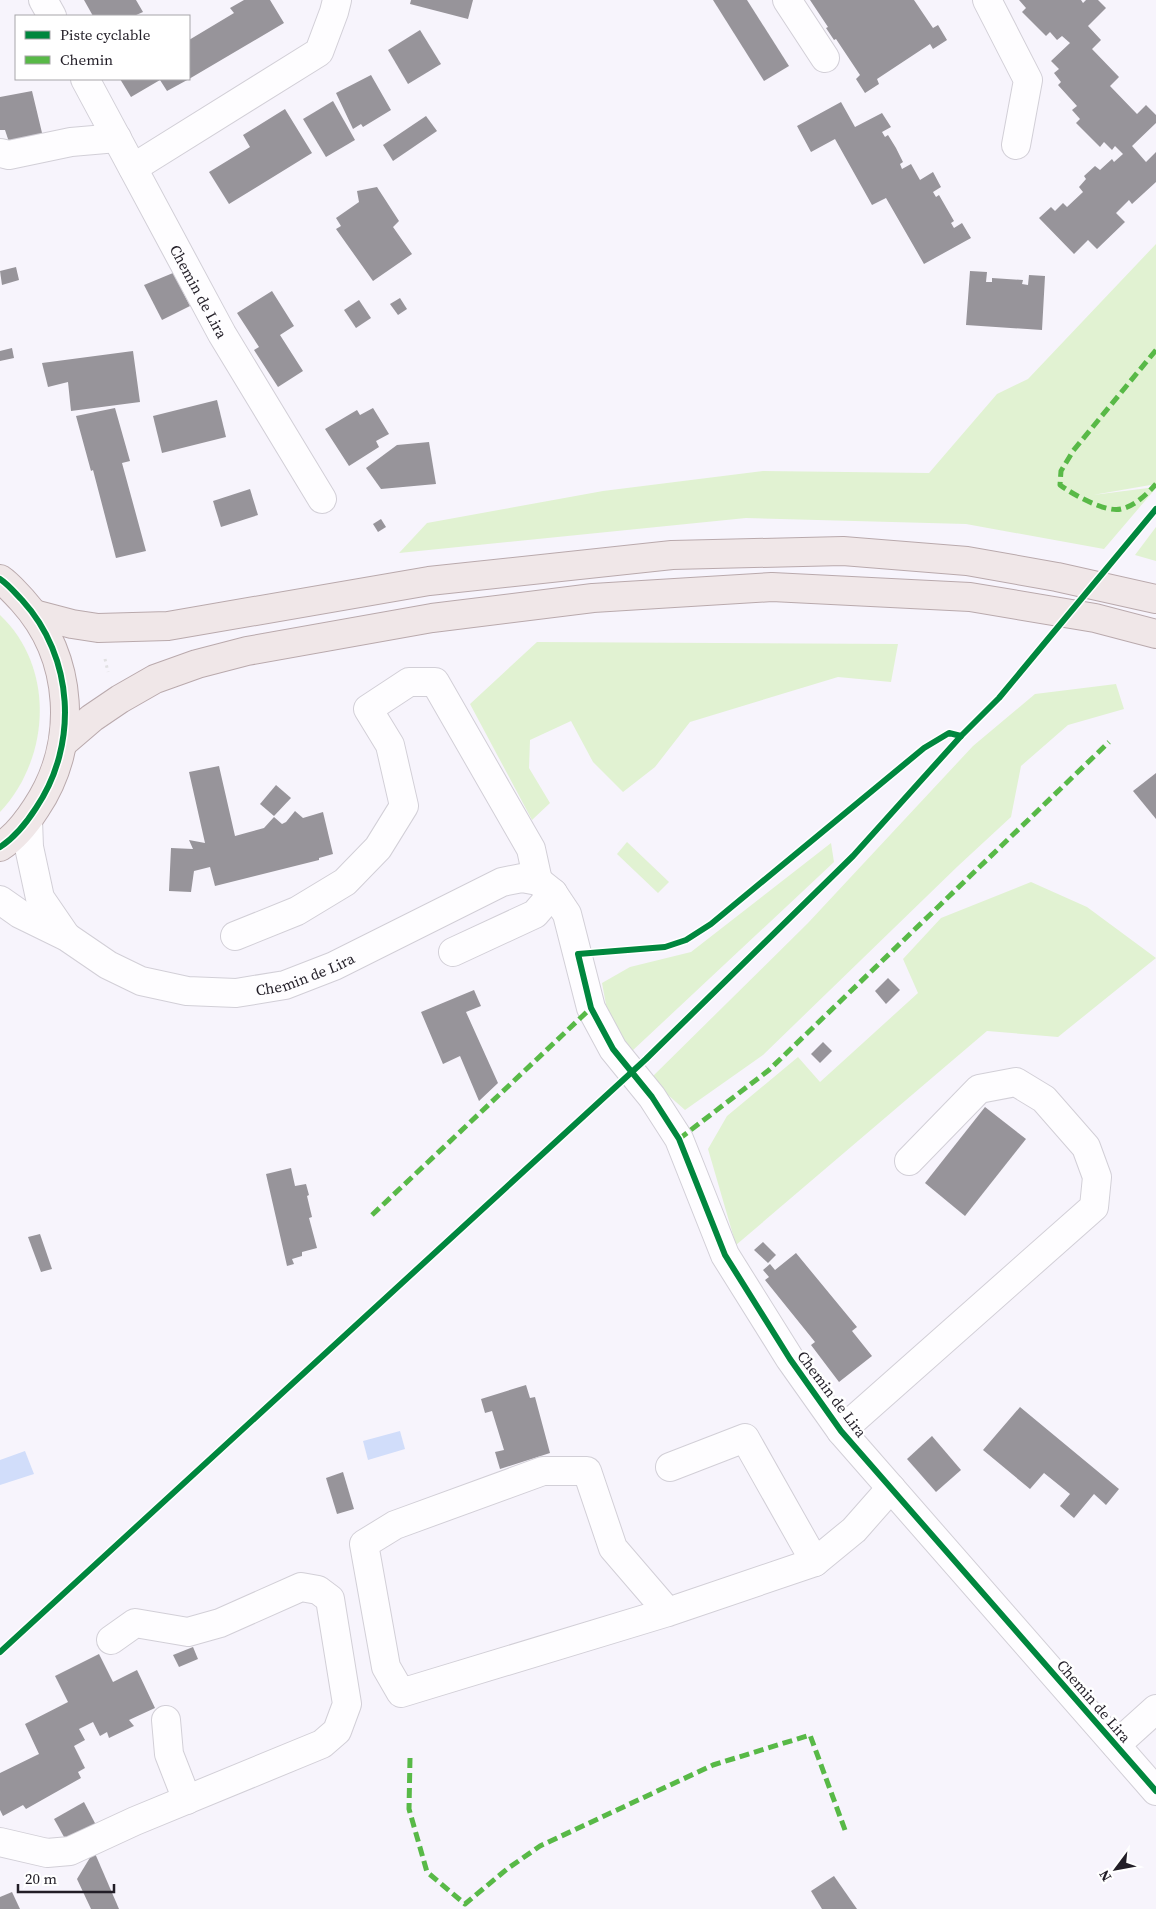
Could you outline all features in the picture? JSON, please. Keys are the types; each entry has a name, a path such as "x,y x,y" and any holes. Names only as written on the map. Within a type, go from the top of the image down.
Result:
{"main road":[{"path":"34,614 72,624 98,628 168,626 429,581 672,555 843,551 967,560 1057,577 1156,599"},
{"path":"0,580 8,585 34,614 51,644 62,675 66,709 64,742 56,770 48,788 28,820 0,847"},
{"path":"64,742 92,718 155,678 197,664 247,651 432,618 593,598 772,587 970,597 1095,618 1156,634"}],"street":[{"path":"43,0 51,15"},
{"path":"133,168 318,52 337,0"},
{"path":"787,0 825,58"},
{"path":"987,0 1028,80 1016,145"},
{"name":"Chemin de Lira","path":"86,80 222,334 322,500"},
{"path":"0,153 9,155 72,142 117,138"},
{"name":"Chemin de Lira","path":"235,936 297,911 329,892 344,882 378,848 404,806 390,746 368,709 409,682 435,682 531,849 546,886 566,914 591,1008 613,1049 652,1097 679,1139 725,1255 790,1359 841,1431 1156,1791"},
{"path":"28,820 29,847 40,898 67,937"},
{"name":"Chemin de Lira","path":"67,937 108,964 141,981 187,991 236,993 286,984 334,966 502,882 522,878 546,886"},
{"path":"453,952 535,914 546,886"},
{"path":"0,900 20,914 67,937"},
{"path":"841,1431 1094,1207 1097,1177 1086,1147 1044,1098 1016,1082 979,1090 909,1161"},
{"path":"670,1467 745,1438 815,1562"},
{"path":"668,1612 613,1548 587,1472 543,1471 395,1525 364,1544 386,1667 401,1693 668,1612 815,1562 854,1530 891,1488"},
{"path":"0,1842 48,1853 70,1851 322,1744 337,1731 347,1704 330,1599 318,1590 301,1586 220,1623 188,1632 134,1623 111,1640"},
{"path":"1116,1745 1156,1709"},
{"path":"166,1720 169,1754 187,1800"}],"path":[{"path":"105,657 109,675"}],"green space":[{"path":"1156,244 1156,484 1093,495 1156,488 1104,549 966,524 746,518 399,553 427,523 603,491 763,471 929,473 997,394 1028,379"},
{"path":"1156,527 1156,561 1135,555"},
{"path":"0,615 18,637 31,661 38,687 40,714 37,740 29,766 17,790 0,812"},
{"path":"537,642 898,644 891,682 838,677 690,722 655,767 623,792 593,762 571,721 530,740 529,768 550,803 532,820 470,704"},
{"path":"1116,684 1124,709 1068,725 1021,766 1011,817 763,1055 685,1110 650,1079 808,923 973,746 1035,694"},
{"path":"627,842 669,882 658,893 617,854"},
{"path":"831,843 834,862 631,1052 610,1026 602,983 630,967 691,952"},
{"path":"1031,882 1087,907 1156,958 1058,1037 987,1031 736,1245 708,1149 727,1116 798,1057 820,1082 918,993 903,959 941,918"}],"water":[{"path":"400,1431 405,1449 368,1460 363,1441"},
{"path":"25,1451 34,1474 0,1485 0,1460"}],"building":[{"path":"84,0 136,0 143,12 136,15 92,15"},
{"path":"244,0 270,0 284,23 190,78 190,39 234,13 230,8"},
{"path":"411,0 473,0 468,19 410,4"},
{"path":"713,0 747,0 789,66 764,81"},
{"path":"810,0 914,0 933,28 938,25 947,40 933,49 930,44 877,79 879,84 865,93 856,79 860,75 836,39 834,40 826,28 828,27"},
{"path":"1019,0 1081,0 1083,3 1086,0 1098,0 1106,8 1088,26 1101,40 1092,49 1119,77 1110,86 1137,114 1146,105 1156,115 1156,123 1132,146 1146,162 1156,152 1156,182 1132,204 1129,200 1116,213 1125,222 1097,249 1088,240 1074,254 1039,218 1051,207 1055,211 1063,203 1067,207 1083,192 1079,187 1086,179 1084,176 1095,166 1100,170 1112,159 1114,162 1123,154 1115,146 1112,150 1104,142 1100,147 1076,123 1080,119 1072,110 1077,106 1058,85 1061,82 1054,73 1059,69 1051,61 1070,43 1062,36 1057,40 1050,32 1046,36 1022,12 1026,8"},
{"path":"420,30 441,64 408,84 388,50"},
{"path":"371,75 391,110 363,127 361,124 353,129 336,93"},
{"path":"121,80 160,80 131,97"},
{"path":"160,80 187,80 167,91"},
{"path":"32,91 43,137 10,145 5,130 0,130 0,97"},
{"path":"333,101 355,140 326,157 303,119"},
{"path":"841,102 855,127 882,113 891,127 882,132 885,137 888,135 896,148 903,162 900,164 902,169 911,164 920,180 933,172 941,187 933,192 936,197 939,195 954,221 951,223 954,228 962,223 971,238 924,264 886,198 872,205 835,139 811,152 797,126"},
{"path":"285,109 312,153 229,204 209,172 250,147 243,135"},
{"path":"426,116 437,131 393,161 383,145"},
{"path":"377,187 399,221 393,227 412,254 373,281 336,229 341,226 336,218 359,202 357,191"},
{"path":"16,267 19,280 2,285 0,271"},
{"path":"970,271 987,272 986,282 992,282 992,278 1023,280 1022,284 1028,285 1029,275 1045,276 1042,330 966,325"},
{"path":"173,273 190,306 162,320 144,285"},
{"path":"272,291 294,326 280,335 303,371 278,387 254,350 259,347 237,313"},
{"path":"400,298 407,309 398,315 390,304"},
{"path":"359,300 371,318 356,328 344,310"},
{"path":"12,348 14,358 0,361 0,351"},
{"path":"133,351 140,402 71,411 68,382 48,387 42,363"},
{"path":"217,400 226,437 162,453 153,416"},
{"path":"115,408 130,461 122,463 146,551 116,558 93,470 91,471 76,416"},
{"path":"373,408 389,434 376,441 379,447 349,466 325,429 357,410 360,415"},
{"path":"429,442 436,484 381,489 366,468 397,445"},
{"path":"250,489 258,515 221,527 213,501"},
{"path":"381,519 386,527 378,532 373,524"},
{"path":"219,766 235,836 264,828 274,817 282,824 295,811 303,818 323,812 333,854 319,858 319,860 215,886 210,867 194,871 191,892 169,891 171,848 193,849 189,840 205,843 189,772"},
{"path":"1156,773 1156,819 1133,791"},
{"path":"276,785 291,798 274,816 260,804"},
{"path":"888,978 900,990 886,1004 875,991"},
{"path":"474,990 481,1006 466,1012 498,1083 479,1101 460,1056 443,1064 421,1012"},
{"path":"823,1042 832,1051 820,1063 811,1054"},
{"path":"985,1107 1026,1139 965,1216 925,1183"},
{"path":"291,1168 295,1186 306,1184 312,1217 309,1218 317,1248 302,1252 302,1256 292,1259 294,1264 287,1266 266,1174"},
{"path":"40,1234 52,1269 41,1272 28,1237"},
{"path":"763,1242 776,1255 768,1263 754,1250"},
{"path":"796,1253 857,1327 852,1331 872,1356 839,1382 811,1345 815,1342 765,1280 769,1277 763,1270 770,1264 775,1270"},
{"path":"526,1385 530,1398 535,1397 550,1453 500,1469 495,1452 504,1450 492,1411 485,1413 481,1399"},
{"path":"1020,1407 1119,1489 1106,1505 1094,1494 1074,1518 1060,1506 1070,1494 1044,1473 1030,1489 983,1450"},
{"path":"932,1436 961,1470 936,1492 907,1459"},
{"path":"343,1472 354,1509 337,1514 326,1478"},
{"path":"193,1647 198,1659 179,1667 173,1655"},
{"path":"99,1654 113,1682 137,1670 155,1708 129,1720 134,1726 109,1738 107,1732 100,1736 93,1722 79,1729 85,1740 74,1746 85,1768 78,1772 81,1778 26,1809 23,1805 3,1816 0,1810 0,1773 39,1754 25,1724 68,1702 55,1676"},
{"path":"84,1802 97,1827 68,1844 54,1819"},
{"path":"94,1851 119,1909 91,1909 77,1879"},
{"path":"834,1876 857,1909 822,1909 811,1891"},
{"path":"12,1892 20,1909 0,1909 0,1897"}],"marked path":[{"path":"1156,350 1073,451 1061,471 1060,485 1098,506 1121,509 1145,496 1156,484"},
{"path":"679,1139 769,1070 1109,742"},
{"path":"372,1215 591,1008"},
{"path":"410,1758 409,1809 427,1872 465,1904 507,1869 540,1846 713,1765 810,1735 845,1830"}],"cycle path":[{"path":"0,1652 646,1059 853,856 961,736 999,698 1156,509"},
{"path":"0,579 22,600 39,623 52,648 61,674 65,701 64,729 59,757 50,783 29,819 0,847"},
{"path":"961,736 949,733 924,748 711,924 686,940 665,947 578,954 591,1008 613,1049 652,1097 679,1139 725,1255 790,1359 841,1431 1156,1791"}]}
